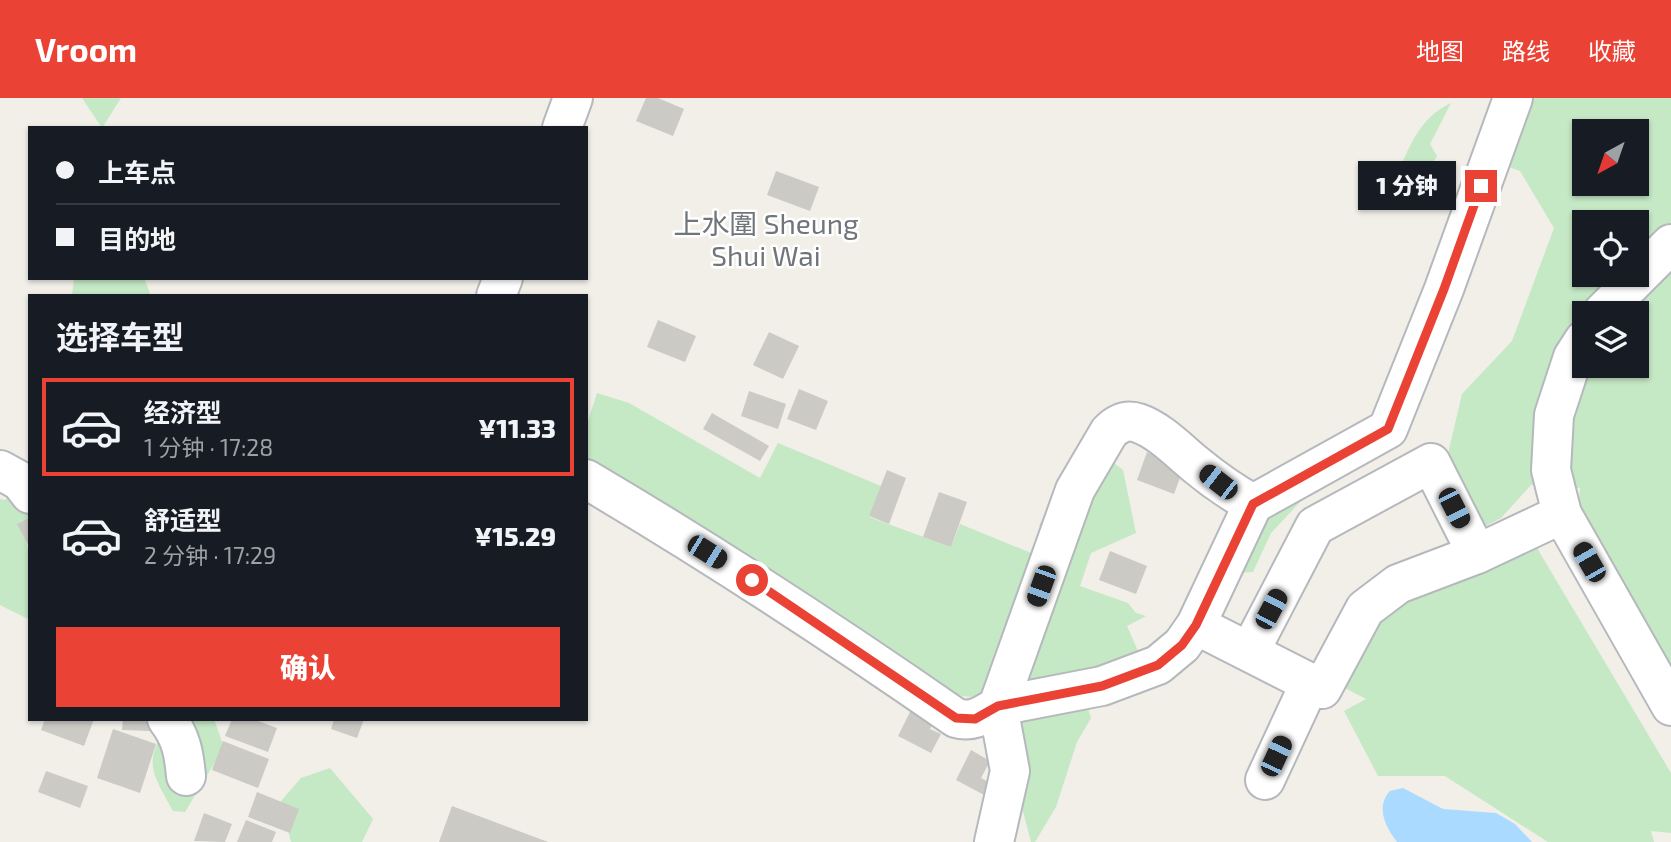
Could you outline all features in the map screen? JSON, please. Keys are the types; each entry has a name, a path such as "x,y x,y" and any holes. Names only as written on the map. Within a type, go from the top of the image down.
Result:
{"street":[{"path":"563,126 573,98"},
{"path":"588,481 684,537 819,624 956,718 975,719 998,706 1102,686 1158,665 1182,645 1196,625 1253,504 1388,429 1444,289 1513,98"},
{"path":"1614,301 1671,244"},
{"path":"1572,360 1554,415 1551,470 1562,514 1671,706"},
{"path":"994,842 1010,771 998,706 1074,490 1104,439 1116,425 1124,422 1138,423 1157,433 1218,482 1253,504"},
{"path":"1250,651 1315,526 1431,463 1477,554"},
{"path":"0,470 20,481 28,491"},
{"path":"1196,625 1322,689 1365,610 1398,584 1477,554 1562,514"},
{"path":"1265,780 1310,683"},
{"path":"169,721 177,732 184,752 187,776"}],"green space":[{"path":"82,98 121,98 103,126"},
{"path":"1519,98 1671,98 1671,692 1637,684 1573,574 1580,488 1531,485 1501,518 1454,543 1436,505 1462,394 1512,341 1554,228 1520,171 1503,165"},
{"path":"1451,103 1430,144 1437,156 1420,181 1396,179 1423,125 1431,116"},
{"path":"74,280 145,280 150,294 72,294"},
{"path":"597,393 629,403 760,478 778,443 881,486 869,517 951,547 960,524 1036,555 985,693 971,697 947,694 588,469 588,421"},
{"path":"1104,455 1123,470 1136,533 1091,553 1080,586 1128,603 1136,613 1146,616 1127,626 1142,660 1079,678 1091,718 1077,742 1056,807 1035,842 1031,842 1021,804 996,751 1062,547 1039,526 1061,479"},
{"path":"28,476 28,529 24,528 28,551 28,619 0,605 0,499 5,500"},
{"path":"1277,492 1301,501 1271,533 1253,572 1212,575"},
{"path":"1534,543 1671,773 1671,833 1651,831 1654,842 1548,842 1445,776 1378,776 1344,711 1366,699 1335,683 1386,605"},
{"path":"169,721 215,721 224,747 185,812 173,811 155,774 153,756"},
{"path":"330,768 373,819 362,842 291,842 281,801 301,778"}],"water":[{"path":"1403,788 1443,809 1496,813 1515,824 1532,842 1397,842 1386,824 1383,804 1390,791"}],"building":[{"path":"646,98 658,98 684,109 673,136 636,121"},
{"path":"776,171 819,187 810,211 767,195"},
{"path":"658,320 696,336 685,362 647,347"},
{"path":"769,332 799,346 783,379 753,365"},
{"path":"799,389 828,401 816,430 787,419"},
{"path":"749,391 786,404 778,429 741,416"},
{"path":"712,413 769,446 760,461 703,429"},
{"path":"1147,452 1184,467 1174,494 1137,480"},
{"path":"887,470 906,478 889,524 869,516"},
{"path":"939,492 967,502 951,547 923,537"},
{"path":"28,519 28,544 17,524"},
{"path":"1110,551 1147,566 1136,594 1099,580"},
{"path":"912,708 935,720 930,729 941,734 931,753 898,736"},
{"path":"44,721 93,721 84,746 41,730"},
{"path":"123,721 149,721 150,731 122,730"},
{"path":"231,721 258,721 277,728 268,752 225,736"},
{"path":"333,721 363,721 357,738 331,729"},
{"path":"113,729 156,744 140,793 97,778"},
{"path":"223,741 269,759 258,788 212,770"},
{"path":"971,750 990,761 981,778 992,784 986,796 956,780"},
{"path":"46,771 88,786 80,808 38,792"},
{"path":"257,792 299,809 290,833 248,817"},
{"path":"452,806 548,842 439,842"},
{"path":"204,813 232,824 225,842 194,841"},
{"path":"246,820 276,832 272,842 237,842"}],"district":[{"name":"上水圍 Sheung Shui Wai","path":"766,239"}],"route":[{"path":"752,580 842,638 956,718 965,720 975,719 998,706 1102,686 1158,665 1182,645 1196,625 1253,504 1388,429 1444,289 1481,186"}]}
